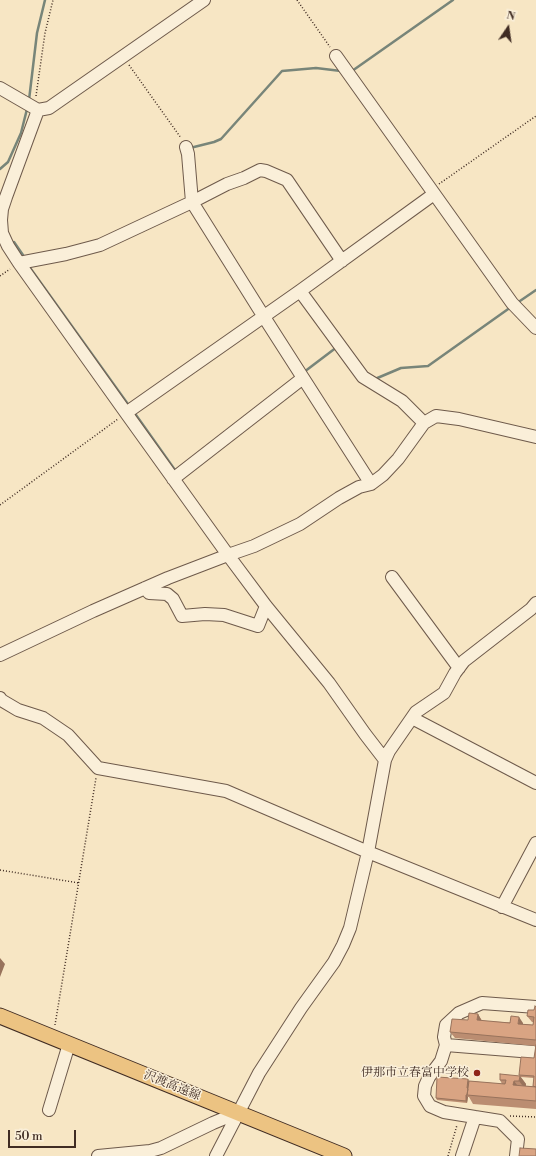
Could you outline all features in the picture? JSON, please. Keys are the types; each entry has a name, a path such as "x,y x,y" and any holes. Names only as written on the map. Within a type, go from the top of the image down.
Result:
{"main road":[{"name":"沢渡高遠線","path":"0,1016 344,1156"}],"street":[{"path":"0,88 33,107 49,108 204,0"},
{"path":"336,56 514,305 536,328"},
{"path":"33,107 2,209 2,233 8,246 228,555 266,606 329,683 364,734 385,760"},
{"path":"186,149 192,202 371,484"},
{"path":"19,263 66,254 100,245 227,184 260,170 287,180 342,260"},
{"path":"126,413 264,317 433,192"},
{"path":"300,291 363,377 402,400 424,423"},
{"path":"173,479 303,378"},
{"path":"0,655 145,588 254,546 300,524 339,498 359,487 371,484 383,475 398,459 424,423 436,416 459,419 536,437"},
{"path":"392,578 459,668"},
{"path":"145,588 149,593 167,594 173,599 182,616 205,614 224,615 258,626 266,606"},
{"path":"216,1156 258,1073 301,1008 334,962 343,945 350,928 368,852 385,760 389,751 416,712 444,693 454,673 464,661 531,609 536,603"},
{"path":"0,698 18,710 43,718 68,735 98,768 226,791 368,852 536,920"},
{"path":"412,718 536,783"},
{"path":"502,907 536,843"},
{"path":"516,1156 520,1139 500,1121 444,1112 430,1106 424,1096 425,1086 429,1077 440,1061 446,1045 444,1037 446,1025 459,1013 482,1002 536,1007"},
{"path":"49,1110 69,1044"},
{"path":"446,1045 533,1052"},
{"path":"98,1156 150,1151 161,1148 213,1122 237,1113"},
{"path":"462,1156 475,1117"}],"path":[{"path":"33,107 45,33 53,0"},
{"path":"297,0 336,56"},
{"path":"123,56 186,149"},
{"path":"433,192 536,116"},
{"path":"0,276 19,263"},
{"path":"0,505 126,413"},
{"path":"53,1037 98,768"},
{"path":"0,870 79,883"}],"building":[{"path":"535,1006 536,1040 450,1032 452,1019 468,1020 469,1013 478,1014 477,1020 510,1023 511,1016 519,1017 518,1024 533,1025 534,1017 527,1016 528,1010 534,1010"},
{"path":"536,1045 536,1087 533,1086 534,1076 519,1075 521,1057 534,1058"},
{"path":"500,1074 520,1076 519,1081 514,1081 513,1085 536,1087 536,1101 467,1095 469,1081 505,1084 506,1080 500,1080"},
{"path":"437,1077 468,1079 466,1101 436,1098"},
{"path":"520,1148 536,1149 536,1156 519,1156"}],"waterway":[{"path":"29,100 37,33 45,0"},
{"path":"352,71 453,0"},
{"path":"190,148 221,139 282,71 316,68 341,71"},
{"path":"0,169 8,162 21,133 27,109"},
{"path":"14,242 25,258"},
{"path":"28,265 130,407"},
{"path":"517,303 536,290"},
{"path":"375,379 401,368 428,366 511,307"},
{"path":"304,372 337,347"},
{"path":"136,415 176,471"}],"place":[{"name":"伊那市立春富中学校","path":"477,1073"}]}
